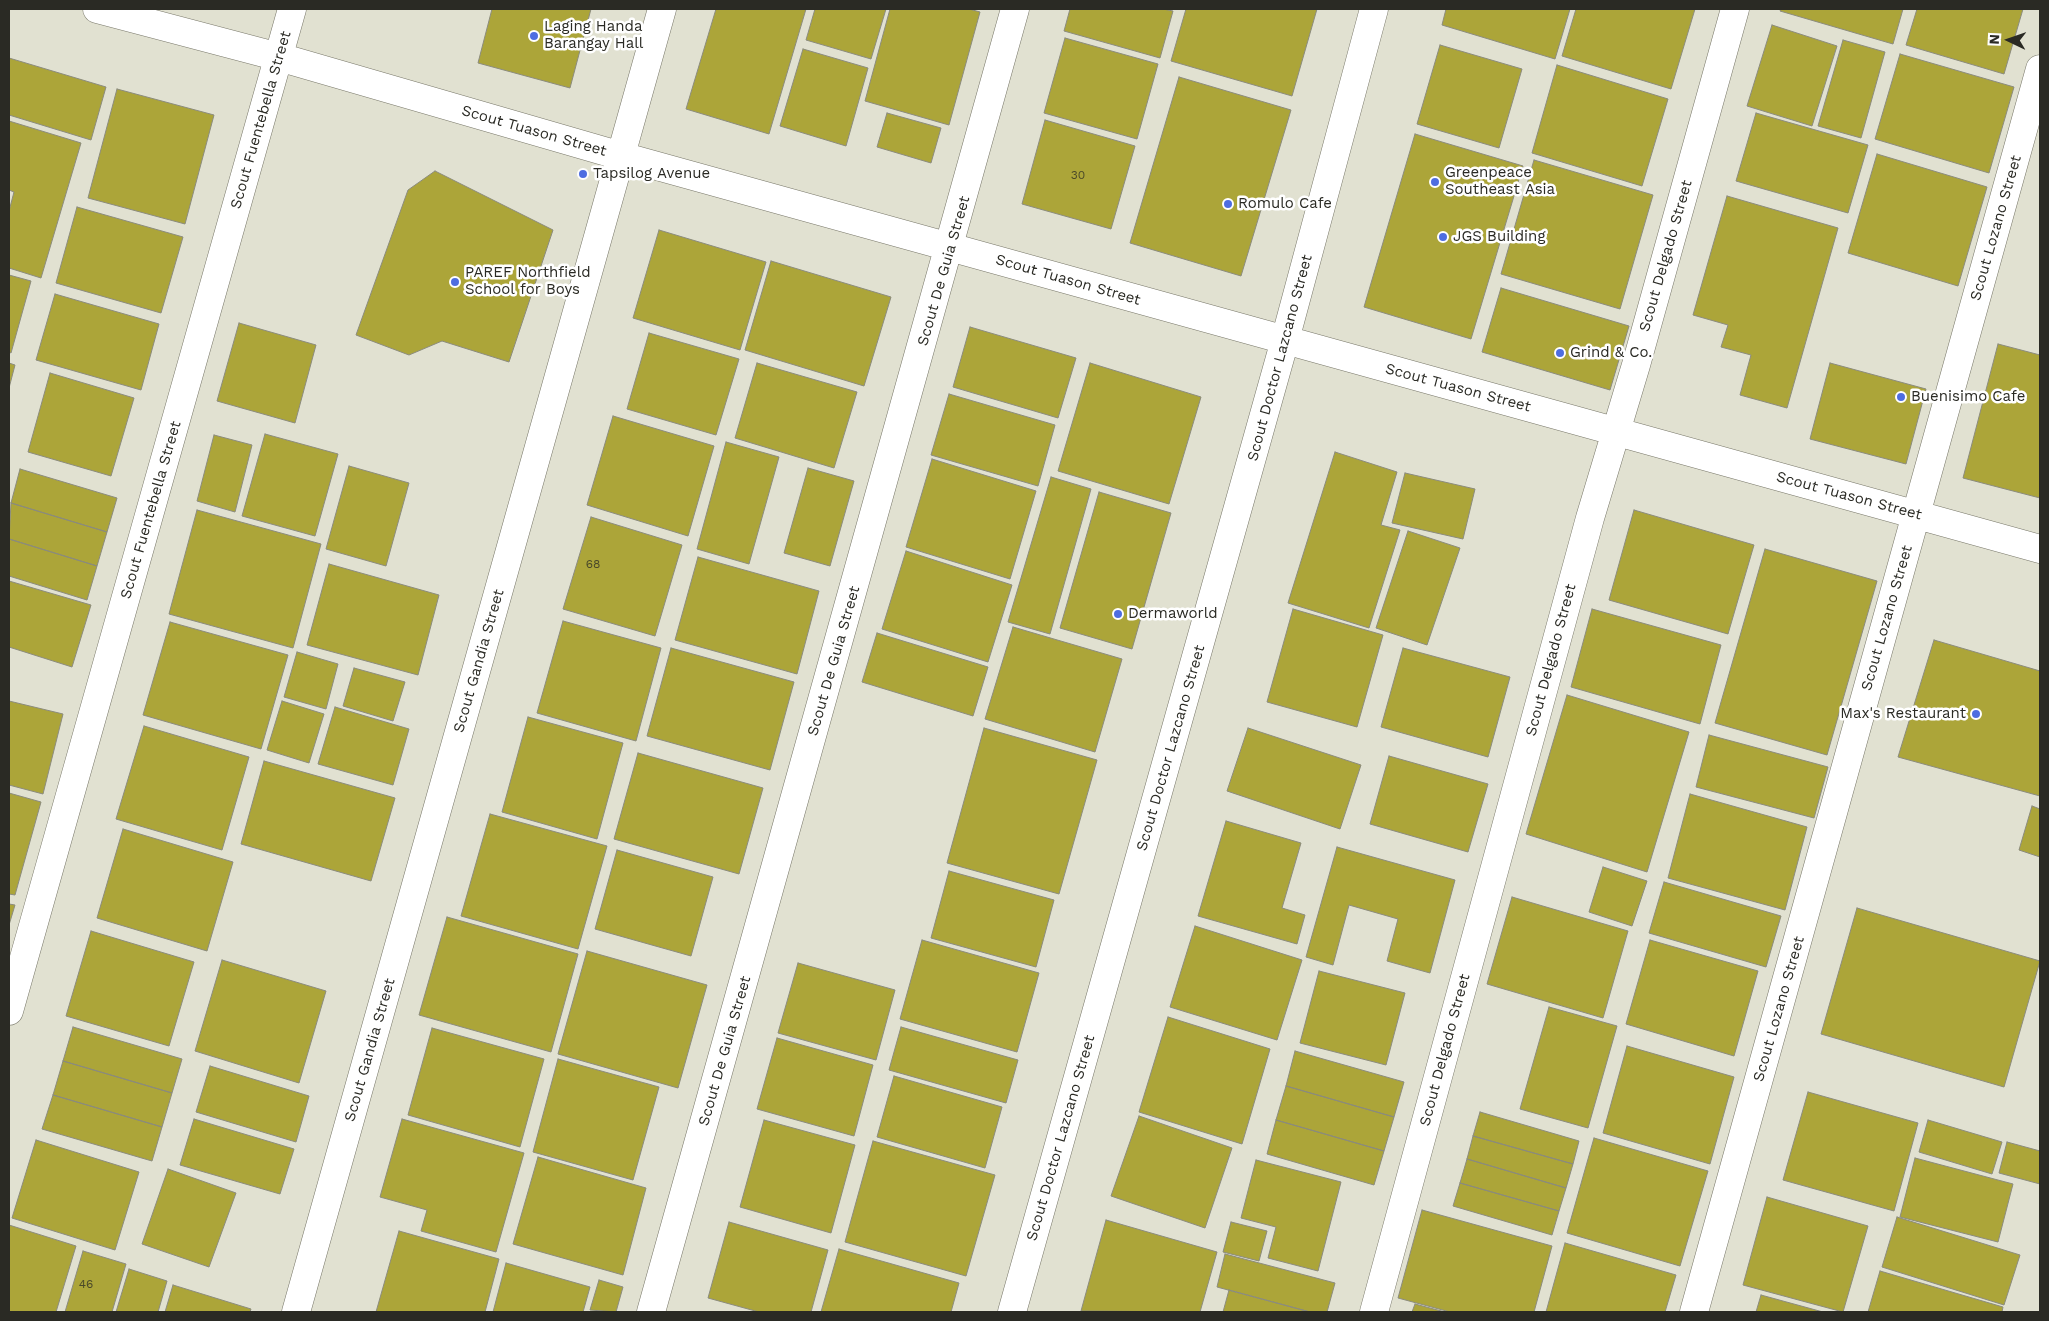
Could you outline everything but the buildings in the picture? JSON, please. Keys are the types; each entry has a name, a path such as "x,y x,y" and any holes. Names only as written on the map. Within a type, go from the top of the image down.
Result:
{"street":[{"name":"Scout Tuason Street","path":"97,9 279,57 621,156 2040,549"},
{"name":"Scout Fuentebella Street","path":"9,1011 292,9"},
{"name":"Scout Gandia Street","path":"296,1312 662,9"},
{"name":"Scout De Guia Street","path":"651,1312 1015,9"},
{"name":"Scout Doctor Lazcano Street","path":"1012,1312 1285,340 1374,9"},
{"name":"Scout Delgado Street","path":"1374,1312 1590,518 1735,9"},
{"name":"Scout Lozano Street","path":"1694,1312 2040,69"}],"place":[{"name":"Laging Handa Barangay Hall","path":"534,36"},
{"name":"Tapsilog Avenue","path":"583,174"},
{"name":"Greenpeace Southeast Asia","path":"1435,182"},
{"name":"Romulo Cafe","path":"1228,204"},
{"name":"JGS Building","path":"1443,237"},
{"name":"PAREF Northfield School for Boys","path":"455,282"},
{"name":"Grind & Co.","path":"1560,353"},
{"name":"Buenisimo Cafe","path":"1901,397"},
{"name":"Dermaworld","path":"1118,614"},
{"name":"Max's Restaurant","path":"1976,714"}]}
